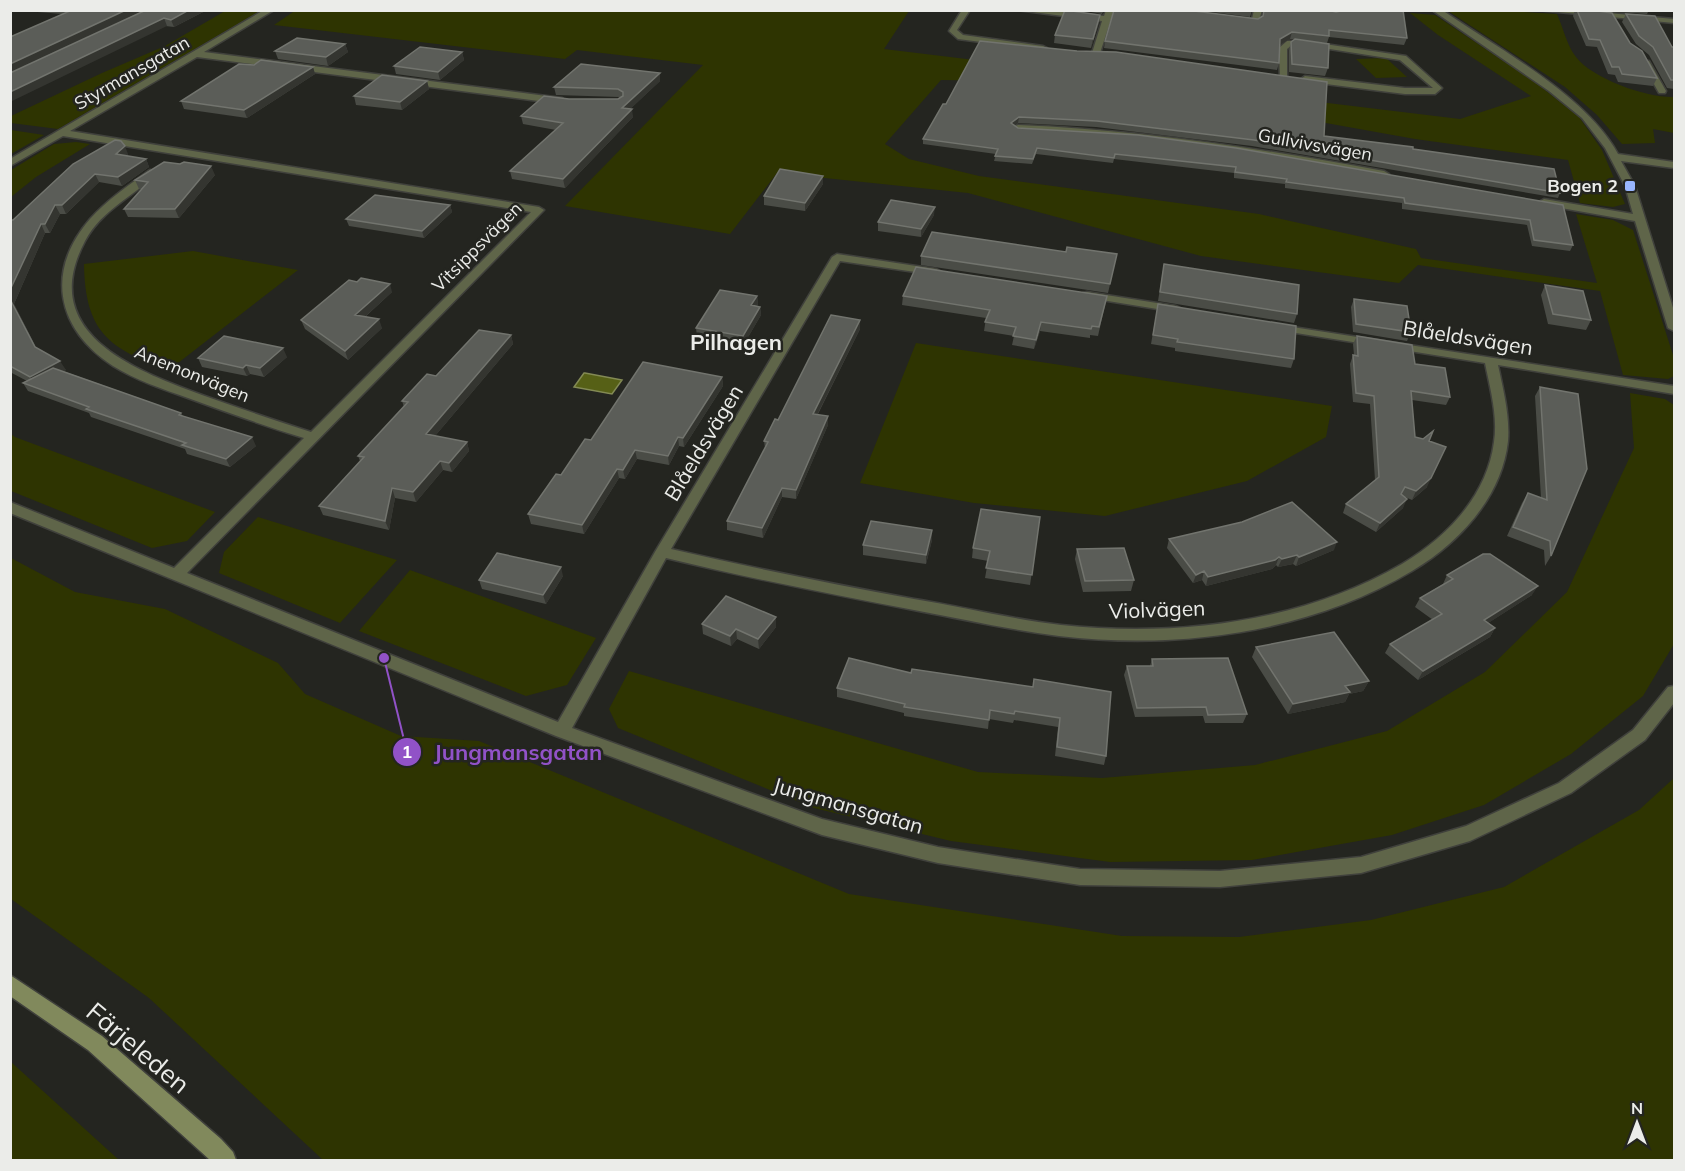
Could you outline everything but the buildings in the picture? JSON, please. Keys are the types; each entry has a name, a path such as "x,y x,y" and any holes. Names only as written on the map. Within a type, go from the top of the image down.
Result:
{"main road":[{"name":"Färjeleden","path":"10,984 94,1042 213,1147 225,1161"}],"street":[{"name":"Styrmansgatan","path":"10,163 270,10"},
{"path":"966,10 953,31 961,37 1054,49"},
{"path":"1021,10 1106,19"},
{"path":"1096,53 1110,10"},
{"path":"1232,20 1255,22 1258,10"},
{"path":"1436,10 1552,89 1585,116 1616,157 1630,186 1674,328"},
{"path":"1541,10 1612,14 1674,21"},
{"path":"1612,14 1620,27"},
{"path":"1272,75 1283,77 1405,91 1435,91 1438,88 1403,58 1370,50 1304,43 1290,43 1283,48 1283,77"},
{"path":"196,54 570,102"},
{"path":"1643,56 1662,92"},
{"name":"Gullvivsvägen","path":"1018,128 1090,130 1236,147 1397,176"},
{"name":"Vitsippsvägen","path":"63,133 538,210 177,574"},
{"name":"Anemonvägen","path":"182,154 139,182 118,199 81,238 70,261 65,288 69,310 80,330 97,348 117,363 146,377 232,410 314,437"},
{"path":"1616,157 1674,165"},
{"path":"1534,201 1639,218"},
{"name":"Blåeldsvägen","path":"562,731 662,552 837,257 954,275"},
{"path":"1071,293 1188,311"},
{"name":"Blåeldsvägen","path":"1269,325 1674,390"},
{"name":"Violvägen","path":"662,552 766,577 1023,625 1078,632 1176,634 1282,618 1376,586 1413,565 1445,540 1470,515 1486,489 1501,443 1500,408 1491,362"},
{"name":"Jungmansgatan","path":"10,507 562,731 822,826 938,855 1080,877 1220,879 1361,865 1470,833 1565,788 1639,735 1674,692"}],"shaded area":[{"path":"296,10 909,11 884,49 1460,119 1531,96 1438,35 1410,13 1435,15 1536,83 1579,117 1602,150 1625,204 1613,207 1580,203 1568,160 1415,139 1265,112 1007,81 941,80 885,144 909,159 979,176 1259,214 1416,249 1421,258 1597,283 1576,214 1613,220 1633,230 1674,358 1674,376 1668,379 1623,375 1600,291 1418,265 1399,283 1201,256 968,193 777,173 730,234 565,206 703,65 577,50 565,59 274,25"},
{"path":"225,11 260,11 58,129 11,123 11,116 165,46"},
{"path":"1448,11 1557,14 1573,53 1595,73 1636,91 1674,97 1674,133 1653,129 1655,143 1622,144 1597,115 1565,87"},
{"path":"1386,58 1407,77 1376,78 1356,59"},
{"path":"11,130 44,135 11,154"},
{"path":"76,142 90,144 36,177 11,197 11,170 54,144"},
{"path":"193,251 298,270 169,370 130,354 104,334 89,306 84,264"},
{"path":"916,343 1332,406 1326,437 1247,481 1105,516 974,503 860,483"},
{"path":"584,373 622,380 612,394 574,387"},
{"path":"1630,393 1665,399 1674,405 1674,644 1643,696 1571,754 1484,805 1392,835 1252,860 1110,862 951,841 814,808 618,728 609,709 629,671 978,772 1102,778 1255,765 1387,731 1485,672 1567,592 1634,448"},
{"path":"11,434 215,512 187,541 152,548 11,491"},
{"path":"258,517 397,560 340,623 219,573 224,552"},
{"path":"11,558 75,592 165,609 278,663 305,694 401,736 479,741 849,894 1122,936 1239,937 1371,920 1504,887 1639,810 1674,778 1674,1160 323,1160 149,998 11,899"},
{"path":"410,570 596,638 567,685 526,696 359,631"},
{"path":"11,1062 119,1160 11,1160"}],"place":[{"name":"Bogen 2","path":"1630,186"},
{"name":"Jungmansgatan","path":"384,658"}],"district":[{"name":"Pilhagen","path":"736,342"}]}
